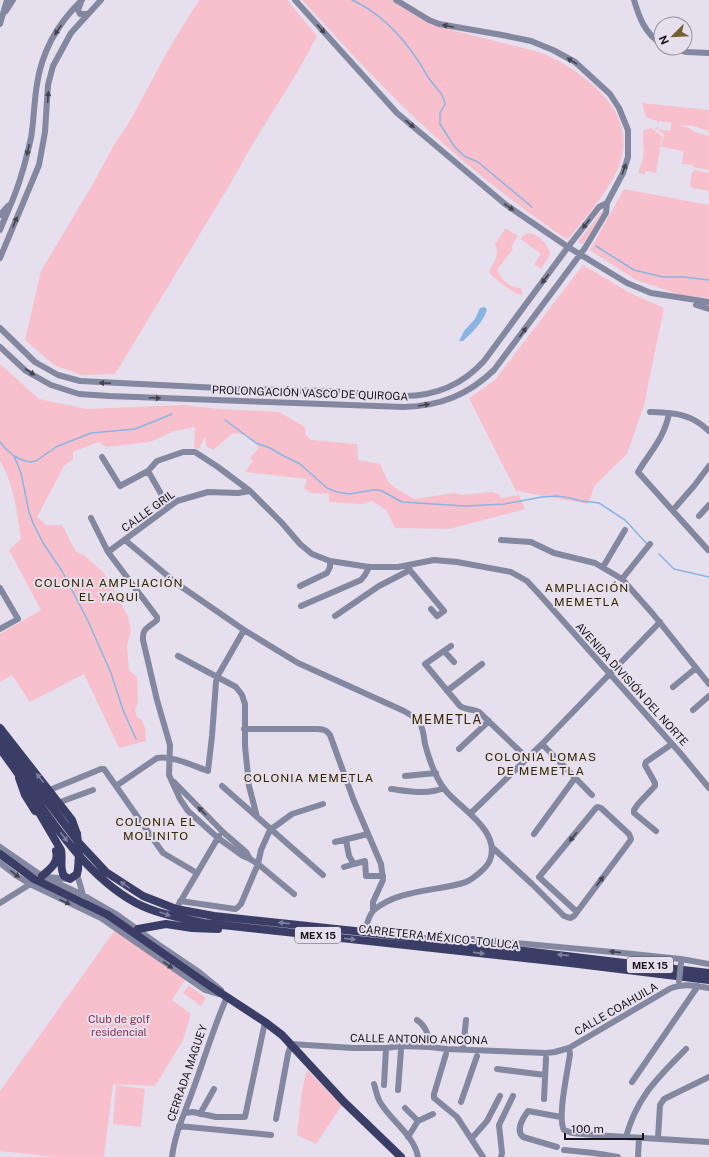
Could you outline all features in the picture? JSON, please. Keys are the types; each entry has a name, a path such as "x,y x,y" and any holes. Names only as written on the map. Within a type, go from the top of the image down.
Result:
{"main road":[{"path":"2,734 72,820 79,844 78,872 68,879 64,876 61,870 61,850 21,783"},
{"name":"CARRETERA MÉXICO - TOLUCA","path":"2,734 78,843 106,872 143,896 214,916 364,932 709,973"},
{"name":"CARRETERA MÉXICO - TOLUCA","path":"0,748 65,839 99,875 116,890 137,904 172,916 204,923 570,963 709,980"},
{"path":"16,770 25,795 57,852 57,857 53,866 42,876"},
{"path":"0,854 34,879 108,915 207,984 265,1022 291,1044 344,1102 400,1157"},
{"path":"138,929 166,924 206,929 252,928"}],"street":[{"path":"3,18 7,0"},
{"path":"0,24 13,0"},
{"path":"82,0 78,10 80,14 88,14"},
{"path":"0,230 21,178 31,136 37,83 41,63 49,44 69,13 82,0"},
{"path":"0,258 39,165 45,132 48,85 53,66 72,33 101,0"},
{"path":"295,0 397,113 505,204 580,255 627,284 652,293 709,302"},
{"name":"PROLONGACIÓN VASCO DE QUIROGA","path":"0,347 26,371 51,385 79,394 404,407 431,404 450,399 481,382 494,370 590,242 606,213 607,203 625,167 628,157 628,130 619,108 610,94 575,62 553,50 524,40 439,24 429,20 396,0"},
{"path":"634,0 648,34 653,37"},
{"path":"693,52 709,53"},
{"path":"21,178 22,181 25,182 33,179"},
{"path":"0,215 11,203"},
{"name":"PROLONGACIÓN VASCO DE QUIROGA","path":"0,328 35,362 58,375 80,381 416,396 445,389 474,372 484,361 599,207 607,203"},
{"path":"696,305 709,309"},
{"path":"203,400 204,386"},
{"path":"650,412 683,414 700,423 709,431"},
{"path":"669,413 667,425 658,443 638,472 708,550"},
{"name":"AVENIDA DIVISIÓN DEL NORTE","path":"102,457 120,486 148,471 157,461 182,452 194,452 218,467 250,492 312,554 330,561 369,567 408,568 434,560 456,562 511,572 527,581 672,744 709,788"},
{"path":"673,510 709,466"},
{"path":"148,471 168,506"},
{"name":"CALLE GRIL","path":"108,552 168,506 184,498 208,492 250,492"},
{"path":"699,516 709,505"},
{"path":"91,518 108,552 157,617 157,620 142,633 157,700 170,745 171,754 169,758 168,771 180,799 188,810 218,838 243,856 258,864 294,894"},
{"path":"603,567 625,530"},
{"path":"125,540 176,583 244,630 298,663 404,711 419,720 427,752 444,788 470,814 487,834 493,848 564,916 570,918 574,916 577,912 631,839 629,834 601,808 596,808 539,877 577,912"},
{"path":"502,540 531,542 554,553 594,563 622,579 660,622 709,684"},
{"path":"622,579 650,544"},
{"path":"300,586 327,573 330,567 330,561"},
{"path":"302,606 360,580 365,575 369,567"},
{"path":"335,616 408,568 444,611 437,616 431,609"},
{"path":"0,588 18,619 0,629"},
{"path":"470,814 542,744 660,622"},
{"path":"116,786 157,758 169,758 208,771 217,678 244,630"},
{"path":"451,646 425,664 460,706 464,709 479,712 527,758"},
{"path":"444,651 454,662"},
{"path":"178,656 236,687 242,694 245,704 245,746 250,786 257,817"},
{"path":"447,691 482,664"},
{"path":"674,687 696,668"},
{"path":"693,710 709,696"},
{"path":"459,750 489,721"},
{"path":"244,729 323,729 330,735 354,801 381,864 383,880 373,902 373,911 364,932"},
{"path":"315,729 315,736"},
{"path":"542,744 592,795"},
{"path":"656,831 634,813 634,810 655,786 655,783 645,765 646,762 672,744"},
{"path":"52,788 104,769 163,853 197,873"},
{"path":"405,776 436,773"},
{"path":"171,778 223,832 246,852 250,859"},
{"path":"534,834 575,778"},
{"path":"222,786 270,830 323,875"},
{"path":"391,789 418,792 438,791 444,788"},
{"path":"63,801 93,790"},
{"path":"223,832 178,905 237,908 242,904 258,864 261,850 270,830 292,814 322,804"},
{"path":"335,842 368,834"},
{"path":"346,840 349,856 354,864"},
{"path":"0,847 42,876 83,895 116,914 199,972 219,988 225,996"},
{"path":"373,911 382,904 403,895 465,883 482,871 490,861 493,848"},
{"path":"344,867 365,861 366,876 383,876"},
{"path":"0,862 17,876 30,884 101,918 205,990 225,996"},
{"path":"78,872 83,895"},
{"path":"0,903 42,876 68,879"},
{"path":"453,943 473,939 709,964"},
{"path":"681,961 679,983 709,988"},
{"name":"CALLE COAHUILA","path":"561,1117 570,1054 569,1048 679,983"},
{"path":"632,1082 698,986"},
{"name":"CERRADA MAGUEY","path":"172,1157 173,1144 207,1051 225,996"},
{"path":"417,1020 426,1029 430,1047"},
{"path":"463,1049 466,1020"},
{"path":"185,1113 245,1117 265,1022"},
{"path":"276,1119 291,1044"},
{"name":"CALLE ANTONIO ANCONA","path":"291,1044 353,1048 386,1048 401,1046 430,1047 546,1053 569,1048"},
{"path":"384,1085 386,1048"},
{"path":"626,1137 628,1127 640,1101 650,1085 686,1049"},
{"path":"398,1090 401,1050"},
{"path":"446,1054 434,1098 457,1117 483,1157"},
{"path":"461,1102 477,1056"},
{"path":"544,1099 546,1058"},
{"path":"497,1069 545,1075"},
{"path":"658,1138 660,1105 664,1099 709,1077"},
{"path":"374,1084 380,1102 416,1148 418,1157"},
{"path":"200,1114 214,1089"},
{"path":"472,1138 487,1121 500,1096"},
{"path":"501,1157 499,1125 513,1096"},
{"path":"405,1108 418,1121"},
{"path":"556,1147 523,1137 520,1134 519,1131 528,1111 561,1117 562,1127 567,1131 594,1135 709,1142"},
{"path":"408,1137 418,1121 433,1114"},
{"path":"179,1126 271,1135"},
{"path":"638,1157 639,1138"},
{"path":"564,1150 618,1157"}],"green space":[{"path":"199,0 287,0 317,36 298,71 115,374 82,375 54,365 25,340 41,271 94,182 114,145 130,121 167,52"},
{"path":"302,0 391,0 421,19 439,27 539,52 564,64 587,80 598,90 615,111 620,122 623,134 621,161 611,183 588,215 570,237 566,239 469,166 415,118 386,90"},
{"path":"642,103 709,110 709,131 693,126 677,125 709,136 709,170 693,167 693,165 682,164 684,147 683,151 661,147 664,134 655,128 658,127 658,129 670,131 672,123 659,121 658,124 657,121 646,117"},
{"path":"651,128 662,136 656,173 645,171 645,174 638,173 643,159 643,131"},
{"path":"695,170 709,173 709,191 690,186 692,172"},
{"path":"624,189 709,205 709,298 681,295 636,280 590,250"},
{"path":"604,209 583,244 580,244 579,240"},
{"path":"505,229 518,236 511,247 513,249 497,270 506,282 520,288 523,293 522,295 515,293 492,276 489,271 497,255 495,244"},
{"path":"528,233 539,238 548,248 550,255 541,269 534,264 541,254 521,239 522,236"},
{"path":"583,265 630,293 664,308 644,405 627,454 595,485 588,504 516,491 469,398 494,381"},
{"path":"0,364 39,399 87,409 184,405 219,409 279,412 305,427 306,435 311,440 357,444 358,460 380,464 388,482 414,499 454,493 462,495 492,492 499,494 501,498 519,495 525,509 449,529 395,528 386,510 372,501 362,504 329,502 329,494 310,493 304,488 307,479 245,472 253,461 250,458 259,448 248,435 233,433 213,450 206,446 205,436 199,449 194,448 195,427 174,431 150,442 106,447 98,442 73,452 73,459 64,466 37,517 46,525 62,525 76,552 84,555 104,573 128,616 131,630 127,647 129,670 137,677 138,702 135,710 137,717 141,719 145,728 146,741 119,748 84,674 30,702 12,675 0,682 0,634 41,610 9,550 21,539 12,489 0,461"},
{"name":"Club de golf residencial","path":"115,930 186,978 172,1000 191,1014 183,1040 155,1086 113,1084 104,1157 56,1157 0,1151 0,1091"},
{"path":"189,985 206,998 201,1006 183,993"},
{"path":"307,1070 342,1105 316,1144 297,1135 302,1090"},
{"path":"116,1085 145,1089 141,1127 113,1124"}],"water":[{"path":"485,307 487,310 480,323 463,341 459,341 464,331 475,319 480,308"}],"waterway":[{"path":"352,0 363,5 381,18 398,34 433,84 440,91 445,104 440,113 440,124 454,146 464,156 478,162 532,207"},
{"path":"596,246 634,270 663,277 684,277 709,280"},
{"path":"0,442 14,456 30,462 36,461 56,447 91,433 135,429 172,414"},
{"path":"225,420 256,443 270,448 300,464 327,488 337,492 349,494 380,490 402,502 465,506 504,504 542,497 557,496 570,498 599,503 625,520 647,544"},
{"path":"14,456 21,473 29,512 33,523 43,543 62,571 88,621 111,673 123,710 136,739"},
{"path":"659,554 674,569 709,577"}],"district":[{"name":"COLONIA AMPLIACIÓN EL YAQUI","path":"109,590"},
{"name":"AMPLIACIÓN MEMETLA","path":"587,595"},
{"name":"MEMETLA","path":"447,719"},
{"name":"COLONIA LOMAS DE MEMETLA","path":"541,764"},
{"name":"COLONIA MEMETLA","path":"309,778"},
{"name":"COLONIA EL MOLINITO","path":"156,829"}]}
